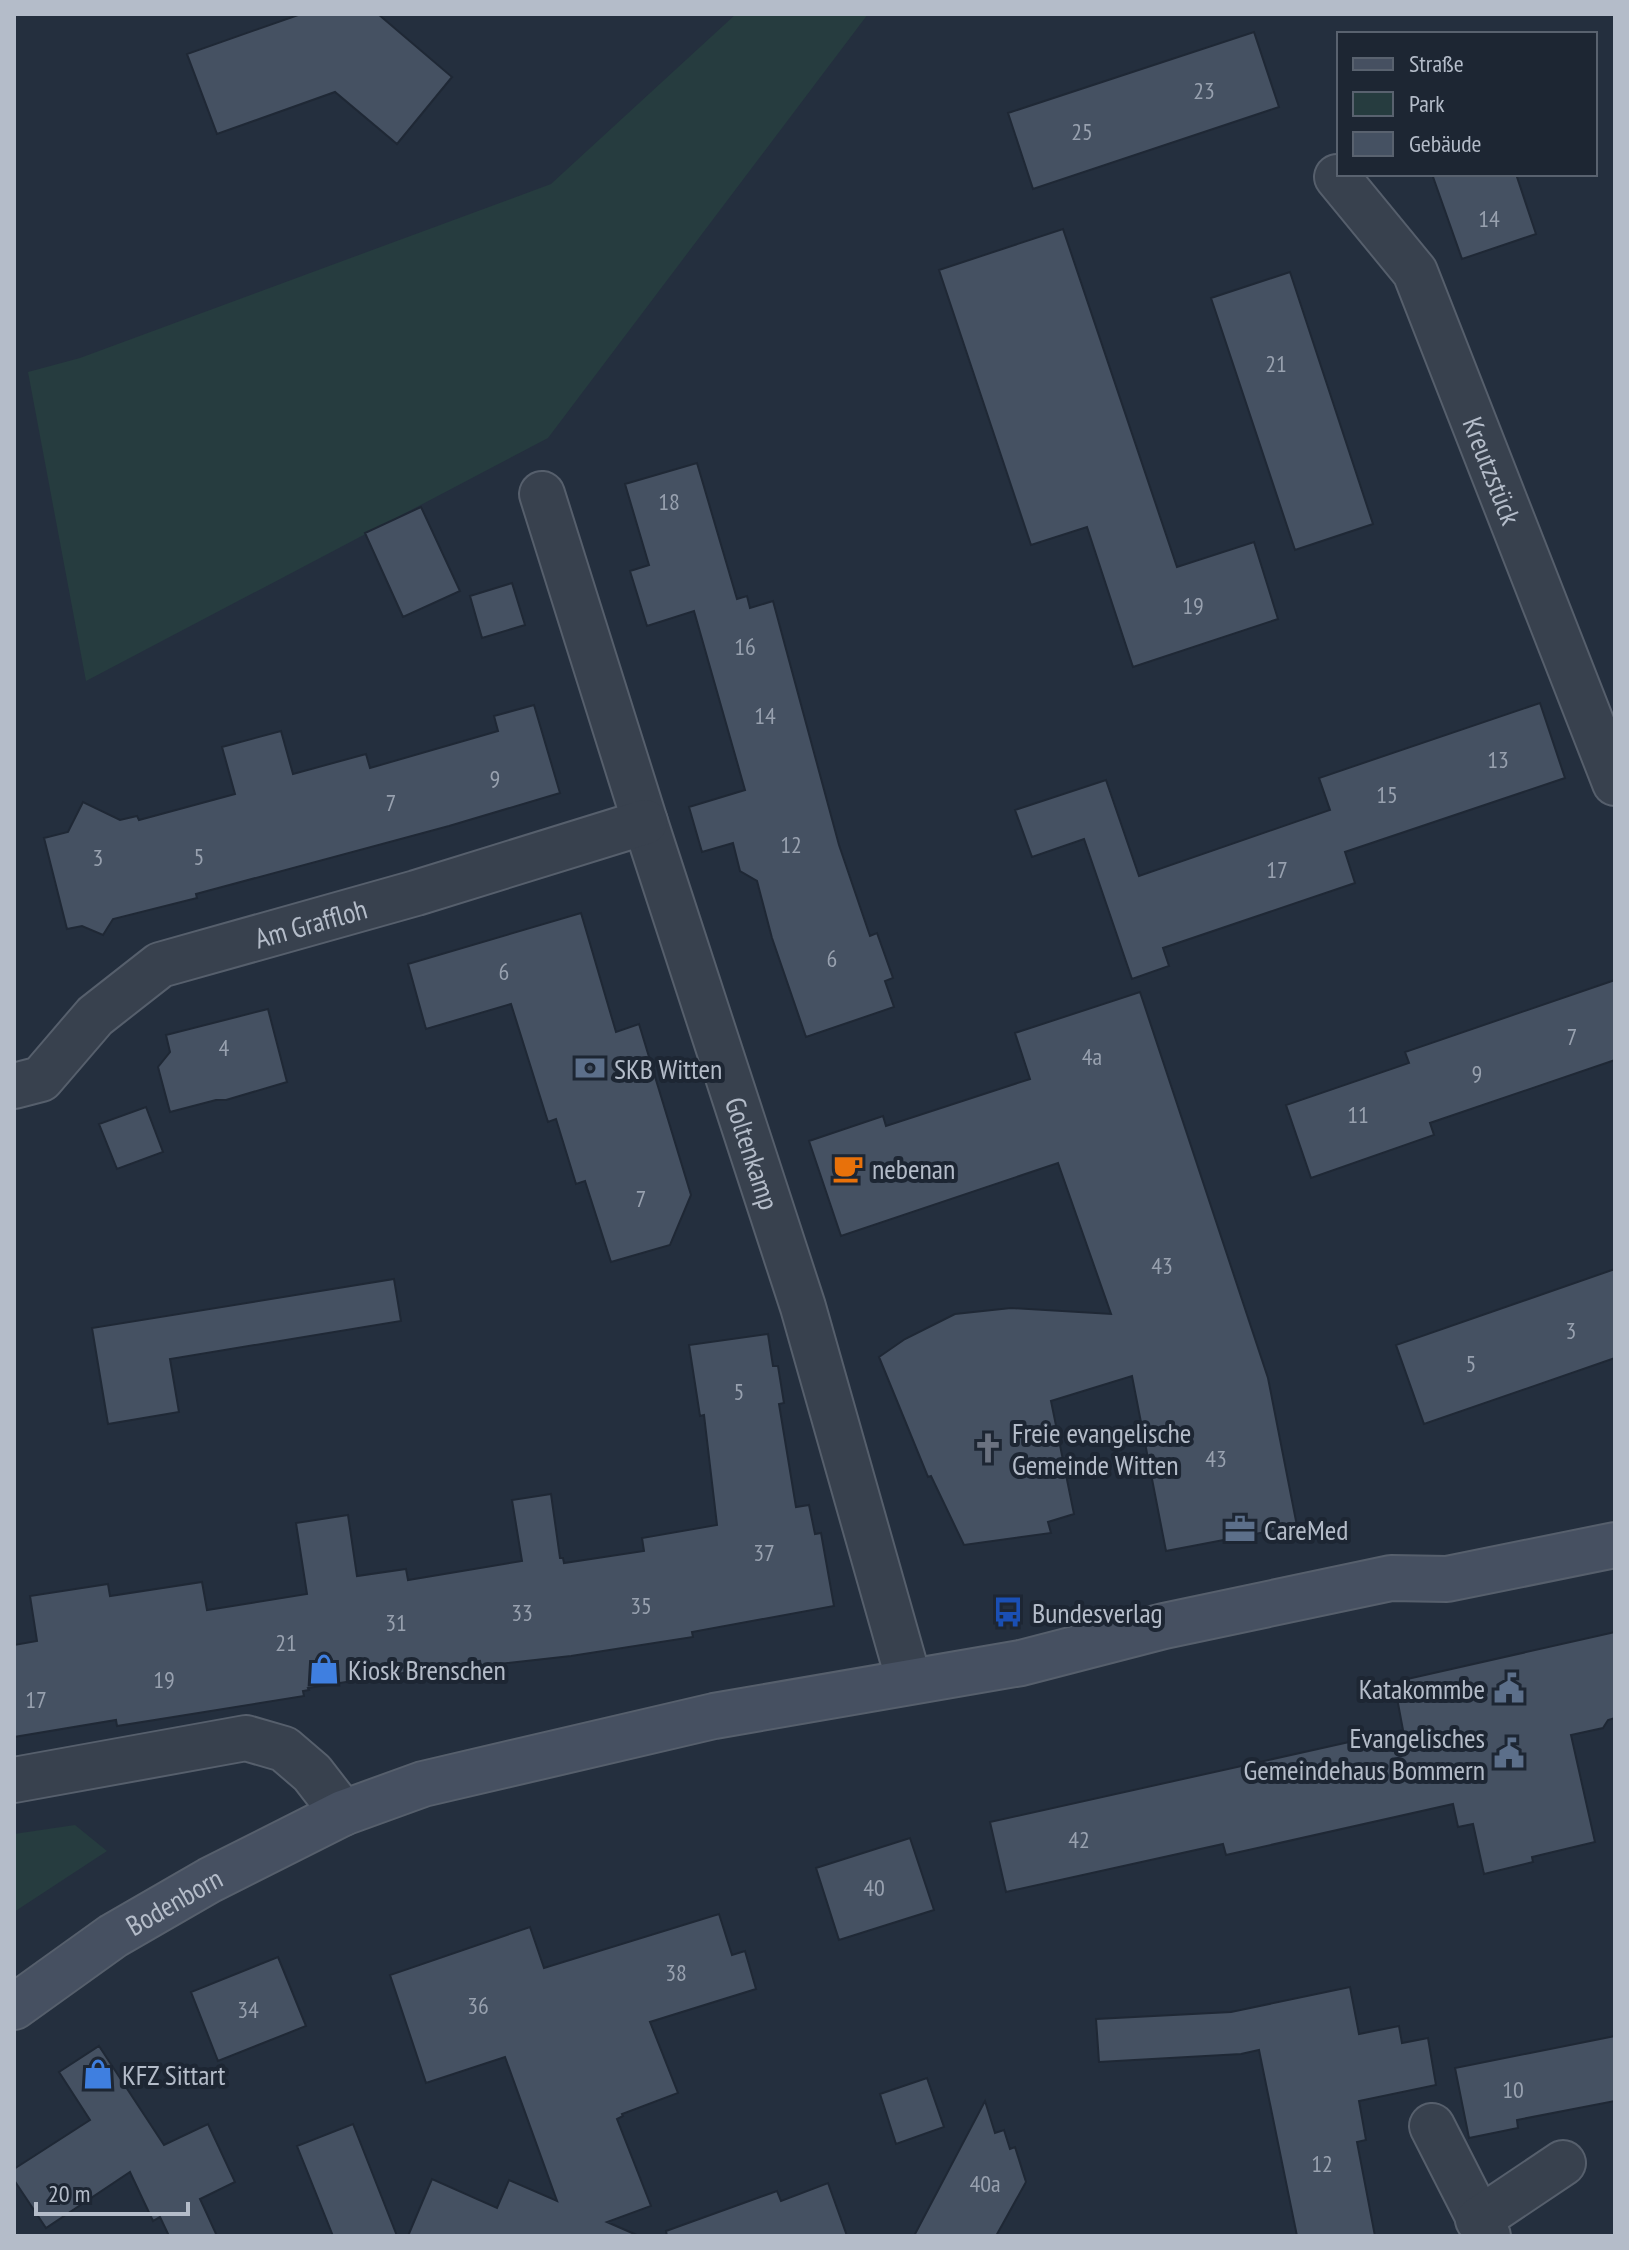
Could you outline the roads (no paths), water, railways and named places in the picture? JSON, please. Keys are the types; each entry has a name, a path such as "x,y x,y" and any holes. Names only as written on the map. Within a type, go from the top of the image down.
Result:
{"main road":[{"name":"Bodenborn","path":"14,2007 113,1936 175,1899 343,1813 423,1784 714,1716 1021,1663 1164,1626 1391,1578 1447,1579 1615,1545"}],"street":[{"name":"Kreutzstück","path":"1337,177 1415,272 1615,783"},
{"name":"Goltenkamp","path":"542,494 803,1307 909,1681"},
{"name":"Am Graffloh","path":"14,1086 41,1079 95,1016 160,965 416,893 645,822"},
{"path":"14,1780 246,1738 284,1749 312,1773 343,1813"},
{"path":"1432,2126 1483,2228 1563,2163"}],"place":[{"name":"SKB Witten","path":"590,1068"},
{"name":"nebenan","path":"848,1168"},
{"name":"Freie evangelische Gemeinde Witten","path":"988,1448"},
{"name":"CareMed","path":"1240,1529"},
{"name":"Bundesverlag","path":"1008,1612"},
{"name":"Kiosk Brenschen","path":"324,1669"},
{"name":"Katakommbe","path":"1509,1688"},
{"name":"Evangelisches Gemeindehaus Bommern","path":"1509,1753"},
{"name":"KFZ Sittart","path":"98,2074"}]}
